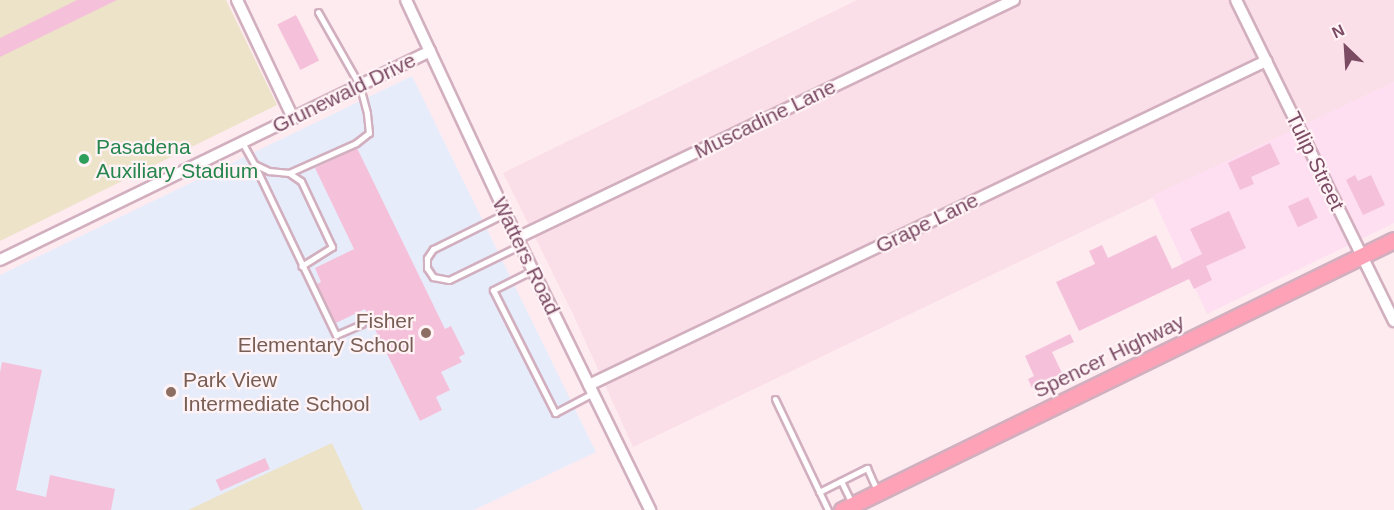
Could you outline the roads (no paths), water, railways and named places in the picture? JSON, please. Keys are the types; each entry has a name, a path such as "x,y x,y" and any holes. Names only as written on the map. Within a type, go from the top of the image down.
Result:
{"main road":[{"name":"Spencer Highway","path":"847,507 1394,240"}],"street":[{"path":"237,0 293,118"},
{"name":"Watters Road","path":"406,0 519,242 650,510"},
{"name":"Muscadine Lane","path":"519,242 1014,0"},
{"name":"Tulip Street","path":"1236,0 1394,321"},
{"name":"Grunewald Drive","path":"0,260 430,51"},
{"name":"Grape Lane","path":"591,389 1266,61"}],"lane":[{"path":"254,164 269,171 289,173 356,143 369,133 360,86 318,12"},
{"path":"242,142 336,335 362,324"},
{"path":"289,173 301,182 332,247 301,266"},
{"path":"506,213 433,249 427,258 427,268 433,277 449,280 519,242"},
{"path":"533,270 493,290 555,412 591,389"},
{"path":"775,399 828,510"},
{"path":"819,492 867,468 878,492"},
{"path":"841,481 847,507"}],"place":[{"name":"Pasadena Auxiliary Stadium","path":"84,159"},
{"name":"Fisher Elementary School","path":"426,333"},
{"name":"Park View Intermediate School","path":"171,392"}]}
